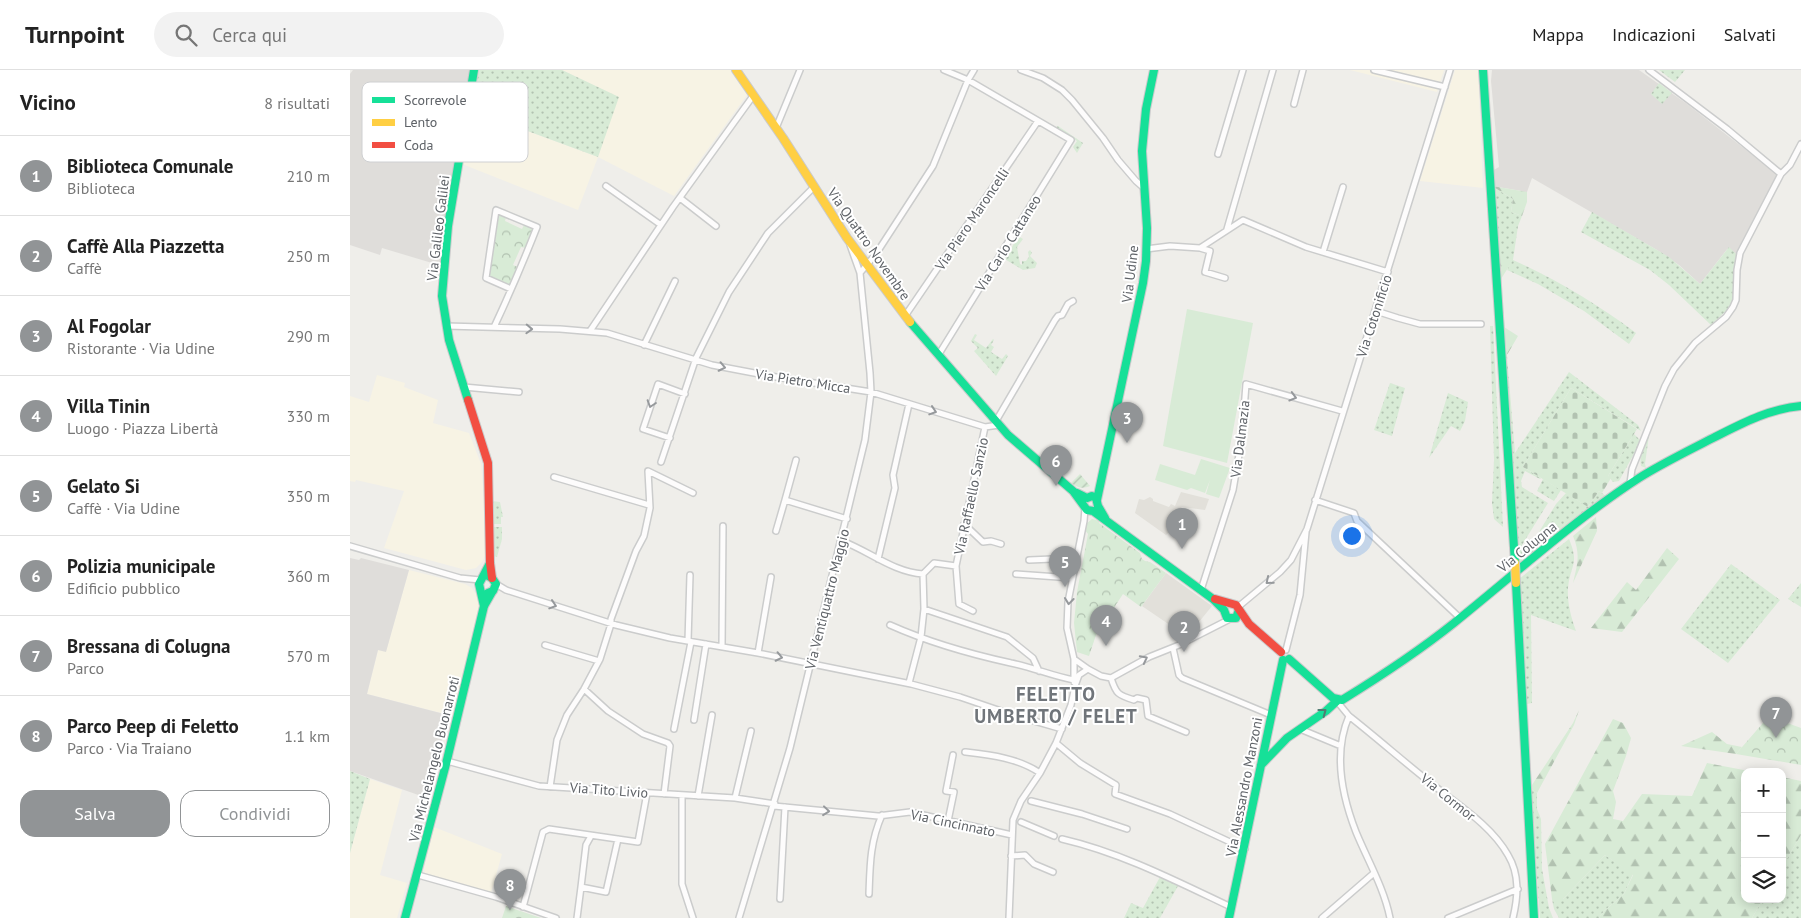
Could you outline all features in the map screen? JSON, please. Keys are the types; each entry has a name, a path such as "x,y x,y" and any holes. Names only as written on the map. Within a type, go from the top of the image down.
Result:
{"street":[{"name":"Via Quattro Novembre","path":"736,70 847,238 905,316 998,423 1027,451 1073,491 1090,503"},
{"path":"776,128 800,70"},
{"path":"944,70 968,80 1038,121"},
{"path":"860,274 866,264 876,254 933,166 968,80 974,70"},
{"path":"1021,70 1043,78 1067,95 1136,181 1144,188"},
{"name":"Via Udine","path":"1074,683 1074,659 1068,628 1068,602 1084,521 1101,479 1139,305 1146,249 1142,151 1146,109 1154,70"},
{"path":"1218,154 1243,70"},
{"path":"1227,230 1273,70"},
{"path":"1294,104 1304,70"},
{"path":"1374,70 1445,88"},
{"name":"Via Cotonificio","path":"1238,608 1280,572 1291,560 1307,529 1342,411 1376,311 1450,70"},
{"path":"1483,70 1515,562 1534,918"},
{"path":"1648,70 1727,129 1781,174"},
{"path":"590,331 661,225 753,96"},
{"name":"Via Carlo Cattaneo","path":"939,354 1071,140 1038,121"},
{"name":"Via Piero Maroncelli","path":"905,316 1038,121"},
{"path":"1630,483 1632,469 1665,386 1674,369 1695,343 1734,308 1740,253 1781,174 1790,165 1801,144"},
{"name":"Via Galileo Galilei","path":"458,162 444,258 442,296 446,326 488,463 490,563 493,586"},
{"path":"606,186 661,225"},
{"path":"661,462 695,360 729,292 768,233 814,187"},
{"path":"1323,252 1343,188"},
{"path":"680,198 716,226"},
{"path":"495,327 537,228 496,210 486,278 511,289"},
{"path":"1200,248 1243,220 1323,252 1388,272"},
{"name":"Via Ventiquattro Maggio","path":"739,918 775,805 842,541 865,440 870,373 860,274 847,238"},
{"path":"1146,249 1170,246 1200,248 1210,251 1205,272 1225,278"},
{"path":"644,345 675,281"},
{"path":"985,427 998,423 1055,320 1058,316 1062,315 1068,304 1073,300"},
{"path":"503,309 504,328"},
{"path":"1376,311 1420,324 1480,324"},
{"name":"Via Pietro Micca","path":"446,326 607,333 695,360 770,376 870,392 985,427"},
{"path":"670,438 643,429 658,384 685,394"},
{"name":"Via Dalmazia","path":"1201,590 1233,490 1242,437 1246,384 1342,411"},
{"path":"464,387 519,392"},
{"path":"878,559 895,488 893,475 909,404"},
{"name":"Via Colugna","path":"1260,767 1299,728 1326,711 1338,700 1350,696 1401,664 1579,521 1630,483 1665,462 1744,422 1784,408 1801,406"},
{"name":"Via Raffaello Sanzio","path":"923,574 934,563 956,566 985,427"},
{"path":"776,531 796,460"},
{"path":"550,787 556,740 567,715 584,689 599,660 611,619 633,559 644,536 650,505 648,471 693,493"},
{"path":"554,477 650,505"},
{"path":"785,500 847,520"},
{"path":"1315,500 1354,513 1358,521 1460,618"},
{"path":"1090,503 1112,526 1213,599 1224,610 1225,616 1248,624 1283,651"},
{"path":"964,524 983,542 991,541 1001,544"},
{"path":"722,647 723,526"},
{"path":"1307,529 1300,595 1280,656 1338,700"},
{"path":"842,541 913,574 923,574 924,609 921,637 909,683"},
{"path":"350,546 493,586 611,624 690,642 758,653 909,683 1062,729"},
{"path":"1029,560 1076,558"},
{"path":"1291,560 1298,559 1304,562"},
{"name":"Via Galileo Galilei","path":"481,584 490,563"},
{"path":"956,566 959,604 973,611"},
{"path":"1016,574 1072,578"},
{"path":"674,730 690,642 690,575"},
{"path":"758,653 771,577"},
{"path":"481,584 487,593 493,586"},
{"name":"Via Michelangelo Buonarroti","path":"481,584 484,606"},
{"name":"Via Michelangelo Buonarroti","path":"405,918 418,876 484,606 493,586"},
{"path":"1213,599 1235,604 1248,624"},
{"path":"1224,610 1225,606 1230,604"},
{"path":"1074,659 1101,676 1111,678 1148,657 1173,648 1232,619 1238,615 1238,608"},
{"path":"924,609 1007,637 1033,658 1039,671"},
{"path":"890,625 921,637 1074,683"},
{"path":"694,720 706,644"},
{"path":"545,645 599,660"},
{"path":"1173,648 1179,675 1182,678 1271,715"},
{"name":"Via Alessandro Manzoni","path":"1229,918 1271,715 1286,660"},
{"path":"1010,918 1012,835 1017,812 1056,743 1071,704 1074,683 1079,675 1088,669"},
{"path":"1111,678 1114,690 1119,695 1134,700 1137,698 1146,700 1148,716 1186,732"},
{"path":"584,689 608,711 643,734 668,743 670,746 664,794"},
{"name":"Via Cormor","path":"1338,700 1340,706 1349,716 1473,816 1497,840 1509,856 1516,878 1518,898 1513,918"},
{"path":"698,796 712,715"},
{"path":"1349,716 1340,762 1349,809 1356,831 1386,900 1390,918"},
{"path":"1299,728 1342,746"},
{"path":"735,798 751,731"},
{"path":"1056,743 1080,763 1116,785 1115,794 1170,814 1244,849"},
{"path":"965,752 1000,756 1029,766 1040,773"},
{"path":"948,821 954,792 946,791 953,755"},
{"name":"Via Tito Livio","path":"447,761 539,786 735,798 775,805"},
{"path":"523,907 543,832 549,829 638,842 647,793"},
{"path":"682,795 682,884 692,918"},
{"path":"1031,802 1082,814 1127,829"},
{"name":"Via Cincinnato","path":"775,805 882,815 910,812 1012,835"},
{"path":"780,899 785,807"},
{"path":"869,894 870,850 882,815"},
{"path":"1016,821 1054,836"},
{"path":"577,918 586,845 591,836"},
{"path":"581,887 606,892 618,839"},
{"path":"1062,839 1084,843 1133,861 1231,907"},
{"path":"1011,856 1025,855 1034,864 1053,872"},
{"path":"1322,918 1374,873"},
{"path":"418,876 496,897 556,918"},
{"path":"1448,918 1518,889"}],"shaded area":[{"path":"353,70 470,70 468,82 362,82 362,162 455,162 442,266 382,248 380,255 350,245 350,74"},
{"path":"562,70 730,70 747,95 674,196 598,157 618,97"},
{"path":"1350,70 1444,70 1437,92"},
{"path":"1455,70 1478,70 1483,188 1420,181"},
{"path":"1492,70 1639,70 1687,104 1777,174 1775,183 1743,239 1737,255 1728,248 1700,284 1679,265 1657,250 1532,178 1527,192 1492,186 1492,171 1499,167 1491,81"},
{"path":"528,131 598,157 578,210 462,164 462,162 528,162"},
{"path":"377,375 405,383 404,387 438,400 433,423 469,433 481,464 485,511 485,556 476,568 466,570 384,548 404,491 356,480 355,482 350,481 350,396 369,402"},
{"path":"1181,492 1209,499 1205,510 1182,507 1176,512 1178,518 1166,528 1169,532 1166,535 1135,513 1139,499 1144,500 1150,497 1153,501 1169,507 1171,504 1175,506"},
{"path":"350,558 359,560 361,558 409,570 386,652 378,650 367,694 448,715 427,798 350,771"},
{"path":"409,570 465,584 472,588 479,599 479,608 453,716 367,694 378,650 386,651"},
{"path":"1166,573 1212,606 1194,628 1183,634 1142,606"},
{"path":"370,779 402,790 380,875 407,883 397,918 350,918 350,853"},
{"path":"434,827 502,854 491,893 425,873 424,869"}],"green space":[{"path":"479,70 562,70 619,97 598,157 528,131 528,82 477,82"},
{"path":"1659,70 1685,70 1675,82"},
{"path":"1659,83 1672,93 1662,104 1651,94"},
{"path":"1058,126 1083,143 1077,153 1073,147 1077,141 1056,127"},
{"path":"1492,186 1513,199 1511,212 1522,216 1518,226 1513,260 1576,293 1636,333 1629,344 1584,311 1538,284 1507,270 1512,260 1499,258 1515,453 1569,372 1638,425 1641,431 1571,388 1523,467 1541,478 1525,471 1521,481 1522,487 1548,503 1522,545 1522,562 1517,567"},
{"path":"1492,186 1527,192 1527,202 1522,216 1511,212 1513,199"},
{"path":"1592,212 1669,257 1700,284 1729,247 1737,255 1733,301 1729,308 1711,325 1669,285 1650,270 1581,232"},
{"path":"499,214 506,217 505,221 522,229 524,225 534,229 526,248 521,247 513,265 518,267 510,286 489,277"},
{"path":"1018,236 1023,239 1017,247 1020,264 1022,265 1022,261 1026,261 1029,257 1028,252 1030,250 1032,253 1030,256 1037,263 1035,268 1023,270 1003,258 1005,253 1012,251"},
{"path":"1499,257 1513,260 1501,279"},
{"path":"1187,309 1253,323 1227,463 1163,446"},
{"path":"1490,326 1493,326 1503,527 1494,519 1492,503 1494,460"},
{"path":"1504,327 1518,336 1507,355"},
{"path":"975,334 977,335 974,340 986,348 994,340 991,345 994,347 991,352 1002,359 1006,354 1008,356 996,376 974,351 978,348 971,341"},
{"path":"1390,383 1405,388 1392,436 1374,430"},
{"path":"1571,388 1637,429 1608,476 1611,478 1602,493 1599,491 1588,507 1523,467"},
{"path":"1448,393 1468,402 1465,421 1460,431 1451,426 1429,458"},
{"path":"1634,434 1641,441 1619,481 1613,482 1608,476"},
{"path":"1649,435 1646,468 1641,466 1641,454"},
{"path":"1201,459 1230,468 1219,498 1206,494 1210,480 1205,493 1191,488 1187,490 1155,480 1160,464 1195,475"},
{"path":"1080,474 1090,486 1080,488 1071,483"},
{"path":"1543,479 1561,490 1554,501 1537,491"},
{"path":"1599,491 1606,496 1529,558 1528,550 1556,504 1566,493 1588,507"},
{"path":"492,501 500,502 503,517 501,517 501,524 494,524"},
{"path":"1596,517 1597,531 1573,583 1578,554 1573,536"},
{"path":"1092,519 1100,521 1099,523 1140,553 1142,559 1166,573 1141,607 1123,594 1096,635 1089,656 1077,652 1074,623 1077,592 1088,534 1084,529 1086,524"},
{"path":"494,527 502,527 502,539 497,557 493,556"},
{"path":"1569,539 1574,560 1569,580 1568,599 1576,631 1531,615 1532,703 1527,704 1519,579"},
{"path":"1667,548 1679,559 1622,632 1591,628 1627,582 1636,590"},
{"path":"1731,564 1780,600 1728,663 1681,629"},
{"path":"1801,583 1801,607 1788,599"},
{"path":"1579,710 1574,725 1537,793 1530,788 1573,723"},
{"path":"1769,716 1801,728 1801,765 1736,754"},
{"path":"1613,719 1623,723 1631,738 1613,791 1616,802 1613,819 1623,821 1642,794 1692,796 1707,763 1741,770 1741,903 1761,903 1752,918 1599,918 1604,911 1624,894 1633,875 1605,855 1563,899 1552,899 1545,844"},
{"path":"1712,732 1727,744 1742,747 1736,754 1681,746"},
{"path":"350,771 370,779 350,853"},
{"path":"1786,778 1801,781 1801,835 1786,860"},
{"path":"1530,788 1537,793 1537,809 1541,819 1542,869 1549,908 1553,918 1540,918"},
{"path":"1801,835 1801,918 1752,918 1761,903 1786,903 1786,860"},
{"path":"1605,855 1633,874 1624,894 1604,911 1599,918 1559,918 1554,909 1552,899 1563,899"},
{"path":"1160,877 1178,886 1160,918 1124,918 1131,903 1143,908"},
{"path":"506,906 541,918 502,918"}],"traffic: fast":[{"path":"472,82 474,70"},
{"path":"1097,500 1146,261 1147,228 1142,151 1146,109 1154,70"},
{"path":"1483,70 1515,563"},
{"path":"459,162 448,226 442,296 449,340 468,400"},
{"path":"910,322 1008,435 1073,491 1087,510 1093,511 1213,599 1224,610 1227,618 1236,618 1239,610"},
{"path":"1289,659 1333,698 1342,700 1400,663 1441,633 1568,529 1639,478 1744,423 1777,410 1801,406"},
{"path":"1077,493 1087,498 1092,496 1096,498 1105,518"},
{"path":"484,606 479,584 490,563"},
{"path":"488,576 496,584 493,591 488,593"},
{"path":"1516,583 1534,918"},
{"path":"405,918 446,764 484,606 492,592"},
{"path":"1229,918 1283,660"},
{"path":"1261,765 1287,738 1326,711 1338,700"}],"traffic: slow":[{"path":"736,70 783,138 847,238 910,322"},
{"path":"1515,563 1516,583"}],"traffic: jam":[{"path":"468,400 488,463 492,578"},
{"path":"1215,599 1236,605 1249,624 1281,652"}],"place":[{"name":"Al Fogolar","path":"1127,443"},
{"name":"Polizia municipale","path":"1056,486"},
{"name":"Biblioteca Comunale","path":"1182,549"},
{"name":"Gelato Si","path":"1065,587"},
{"name":"Villa Tinin","path":"1106,646"},
{"name":"Caffè Alla Piazzetta","path":"1184,652"},
{"name":"Bressana di Colugna","path":"1776,738"},
{"name":"Parco Peep di Feletto","path":"510,910"}],"district":[{"name":"FELETTO UMBERTO / FELET","path":"1056,705"}]}
